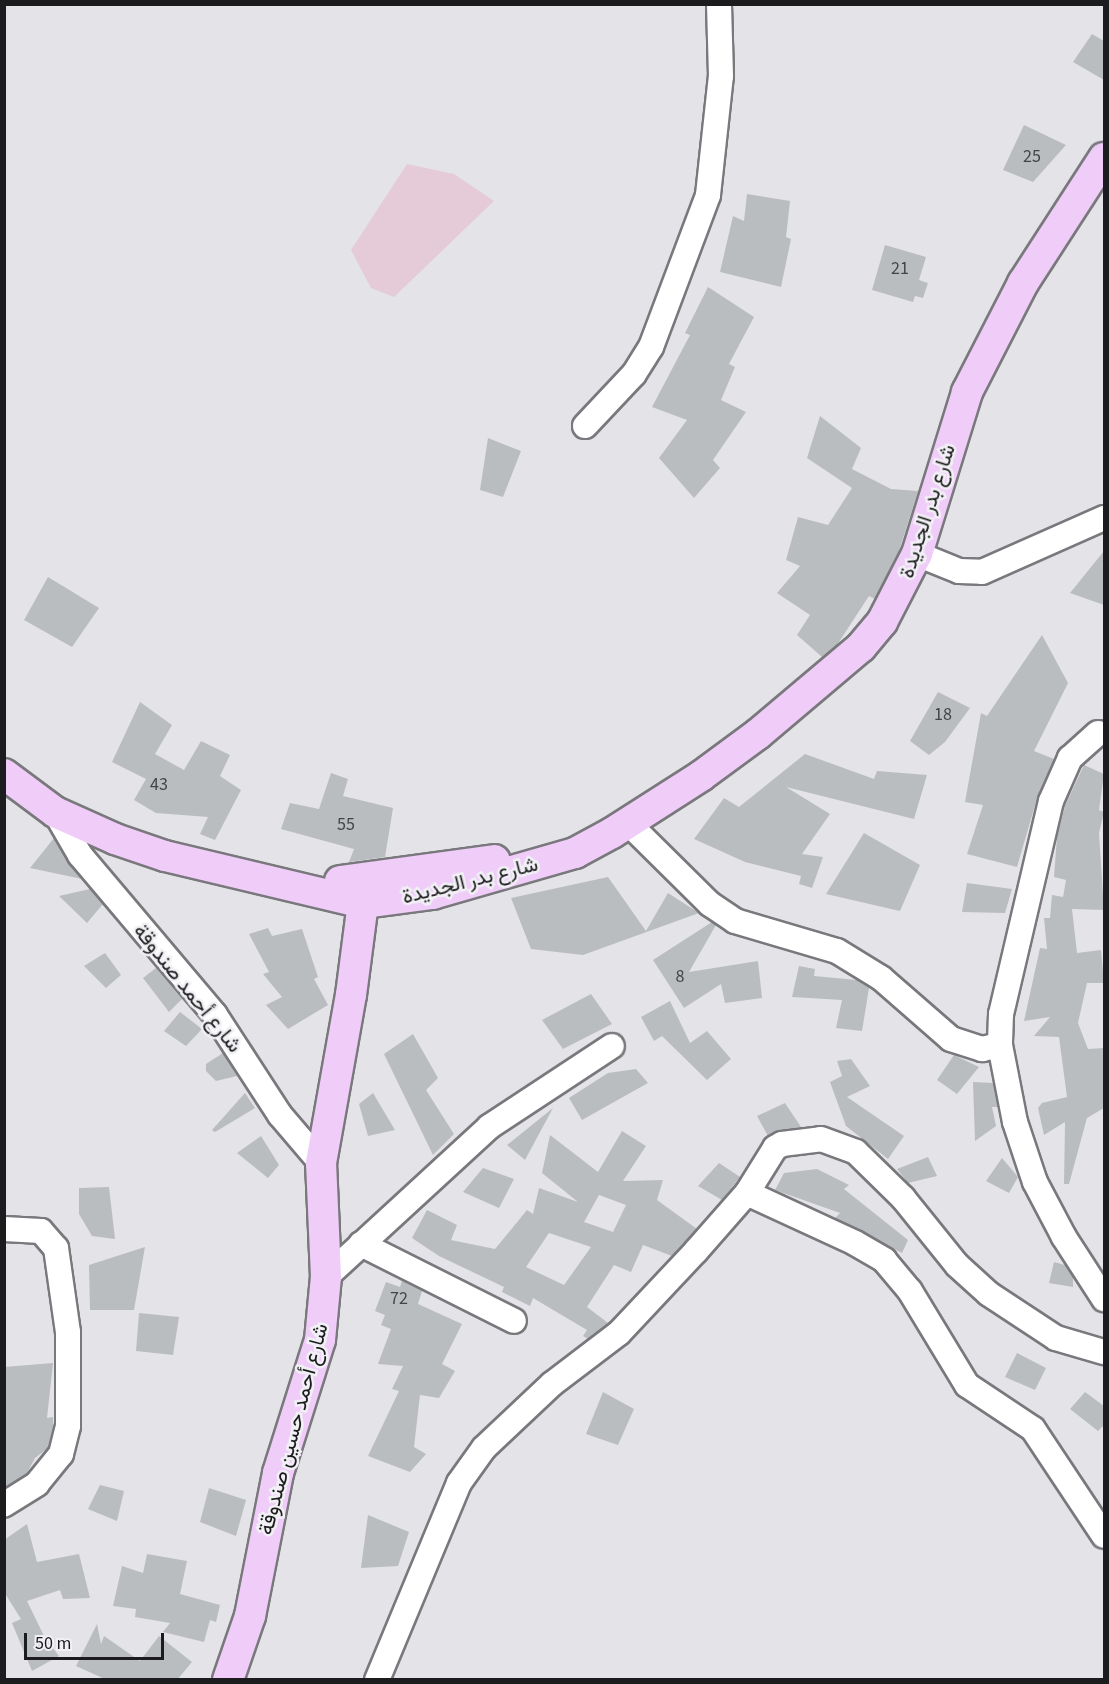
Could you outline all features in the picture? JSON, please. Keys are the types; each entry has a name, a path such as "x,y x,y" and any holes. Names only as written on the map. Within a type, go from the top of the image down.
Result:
{"main road":[{"name":"شارع بدر الجديدة","path":"55,813 165,856 308,888 373,890 466,863 575,853 701,776 758,734 861,647 893,604 917,554 967,392 1023,283 1104,158"},
{"path":"4,774 55,813"},
{"name":"شارع أحمد حسين صندوقة","path":"228,1680 250,1616 278,1473 315,1363 326,1277 321,1163 373,890"}],"street":[{"path":"585,426 634,374 651,347 708,195 721,76 719,4"},
{"path":"917,554 959,571 982,572 1104,518"},
{"path":"1098,733 1070,758 1051,801 1001,1014 1000,1046 1015,1122 1035,1182 1064,1238 1104,1299"},
{"name":"شارع أحمد صندوقة","path":"55,813 80,855 214,1015 280,1115 321,1163"},
{"path":"627,822 710,904 735,921 837,951 881,978 951,1039 982,1049 1000,1046"},
{"path":"326,1277 489,1127 612,1046"},
{"path":"377,1680 459,1483 484,1448 552,1384 619,1333 747,1193 775,1148 782,1144 808,1139 843,1144 882,1176 957,1265 989,1294 1056,1338 1104,1352"},
{"path":"747,1193 855,1243 889,1266 910,1291 967,1385 1033,1429 1104,1536"},
{"path":"4,1229 41,1231 56,1248 68,1332 68,1426 61,1454 37,1484 4,1505"},
{"path":"361,1244 514,1321"}],"shaded area":[{"path":"407,164 454,174 494,201 394,297 371,288 351,250"}],"building":[{"path":"1092,34 1104,41 1104,80 1073,62"},
{"path":"1024,125 1066,145 1033,182 1003,170"},
{"path":"747,194 790,201 786,237 791,239 781,287 720,272 733,216 744,221"},
{"path":"885,245 926,257 919,280 928,283 923,298 915,296 913,302 872,290"},
{"path":"708,287 754,317 729,364 735,367 721,400 746,412 713,460 720,468 694,498 659,458 687,420 652,407 690,335 685,333"},
{"path":"820,416 861,448 852,469 891,489 918,491 899,551 875,599 869,596 837,645 822,657 797,635 810,615 777,593 800,566 786,560 798,517 828,525 852,488 807,458"},
{"path":"488,438 521,451 503,497 480,490"},
{"path":"1104,551 1104,605 1070,593"},
{"path":"48,577 99,608 72,647 24,620"},
{"path":"1042,635 1068,683 1034,751 1054,759 1038,795 1017,867 967,854 983,805 965,802 981,713 987,716"},
{"path":"938,692 970,708 945,742 929,755 910,741"},
{"path":"140,702 172,725 155,754 184,770 201,741 230,755 220,776 241,790 215,840 200,834 208,817 156,813 134,800 146,779 112,762"},
{"path":"805,754 874,779 877,771 927,775 914,819 786,787 830,814 802,854 823,857 812,888 799,884 801,876 745,862 694,839 724,798 739,807"},
{"path":"1084,765 1104,774 1099,810 1104,812 1099,833 1104,910 1072,909 1077,953 1101,950 1104,983 1087,983 1078,1023 1088,1049 1104,1048 1104,1108 1087,1118 1069,1184 1064,1184 1065,1122 1044,1135 1038,1108 1042,1103 1067,1097 1059,1037 1034,1036 1050,1017 1024,1021 1040,948 1047,949 1044,918 1050,918 1052,895 1063,897 1066,880 1054,877 1057,837 1065,806"},
{"path":"331,773 348,779 343,796 393,808 385,857 349,862 354,849 281,829 290,803 319,809"},
{"path":"864,833 920,865 900,911 826,894"},
{"path":"54,838 68,862 82,879 30,868"},
{"path":"608,877 646,931 668,893 699,913 583,955 531,949 511,898"},
{"path":"967,883 1012,889 1005,913 962,912"},
{"path":"90,889 103,904 87,923 59,896"},
{"path":"712,922 716,925 689,972 758,961 762,998 725,1003 721,984 684,1008 653,960"},
{"path":"268,928 272,936 302,929 318,977 314,979 328,1005 288,1029 266,1005 282,997 263,974 269,972 249,934"},
{"path":"105,953 121,975 106,988 84,966"},
{"path":"799,966 815,969 814,976 857,980 869,988 862,1031 836,1028 842,1000 792,997"},
{"path":"156,968 182,999 169,1012 143,978"},
{"path":"591,994 612,1024 563,1049 542,1020"},
{"path":"670,1001 690,1043 707,1031 731,1059 707,1080 662,1036 654,1041 641,1017"},
{"path":"180,1012 202,1029 186,1046 164,1031"},
{"path":"413,1034 438,1078 426,1090 454,1134 433,1155 384,1054"},
{"path":"223,1053 237,1076 216,1081 206,1071 206,1064"},
{"path":"954,1055 979,1067 957,1094 937,1080"},
{"path":"851,1059 870,1086 847,1097 904,1136 888,1159 846,1126 830,1082 842,1076 837,1061"},
{"path":"636,1069 648,1083 582,1120 569,1098 608,1073"},
{"path":"973,1082 993,1083 998,1107 992,1107 996,1126 975,1141"},
{"path":"245,1093 255,1108 215,1132 212,1130"},
{"path":"373,1093 395,1130 368,1136 359,1104"},
{"path":"785,1103 801,1127 768,1136 757,1116"},
{"path":"553,1108 525,1160 507,1145"},
{"path":"622,1131 646,1146 623,1181 663,1180 657,1200 697,1229 672,1256 643,1245 631,1272 614,1265 587,1307 608,1323 588,1339 583,1336 587,1330 533,1298 530,1306 502,1292 504,1287 439,1256 412,1238 427,1210 457,1225 451,1240 495,1249 527,1210 533,1214 539,1188 578,1202 542,1173 550,1135 598,1172","holes":["599,1195 626,1205 613,1232 584,1222","549,1233 591,1247 564,1285 526,1267"]},
{"path":"261,1136 279,1165 268,1178 237,1153"},
{"path":"928,1157 937,1176 908,1183 897,1169"},
{"path":"1002,1158 1018,1177 1009,1193 986,1181"},
{"path":"719,1163 740,1177 722,1200 698,1186"},
{"path":"483,1168 514,1179 499,1208 463,1192"},
{"path":"817,1169 849,1185 844,1189 908,1240 902,1253 835,1218 840,1213 775,1190 784,1173"},
{"path":"109,1187 115,1239 92,1236 79,1214 79,1188"},
{"path":"145,1247 134,1310 90,1310 89,1265"},
{"path":"1054,1262 1065,1265 1073,1277 1073,1287 1049,1283"},
{"path":"402,1281 422,1291 418,1304 462,1324 442,1364 455,1371 439,1398 420,1395 414,1447 426,1454 410,1472 368,1456 399,1391 392,1389 403,1366 378,1364 391,1329 381,1325 385,1315 375,1311 386,1282 400,1287"},
{"path":"139,1313 179,1317 173,1355 136,1351"},
{"path":"1017,1353 1046,1368 1035,1390 1005,1377"},
{"path":"53,1363 47,1418 53,1417 53,1427 48,1448 35,1458 27,1473 4,1488 4,1367"},
{"path":"603,1392 634,1409 618,1445 586,1434"},
{"path":"1085,1392 1104,1406 1104,1425 1098,1431 1070,1409"},
{"path":"100,1485 124,1491 117,1521 88,1509"},
{"path":"209,1488 246,1500 236,1536 200,1522"},
{"path":"368,1515 409,1532 398,1566 361,1568"},
{"path":"27,1524 37,1562 79,1554 90,1598 63,1599 60,1590 27,1601 45,1638 59,1656 32,1671 12,1623 21,1619 4,1592 4,1540"},
{"path":"147,1554 187,1561 180,1594 220,1605 216,1622 210,1620 204,1642 163,1632 170,1623 135,1617 136,1609 113,1606 122,1566 143,1573"},
{"path":"97,1624 101,1644 104,1636 140,1661 159,1636 192,1662 177,1680 107,1680 76,1666"}]}
